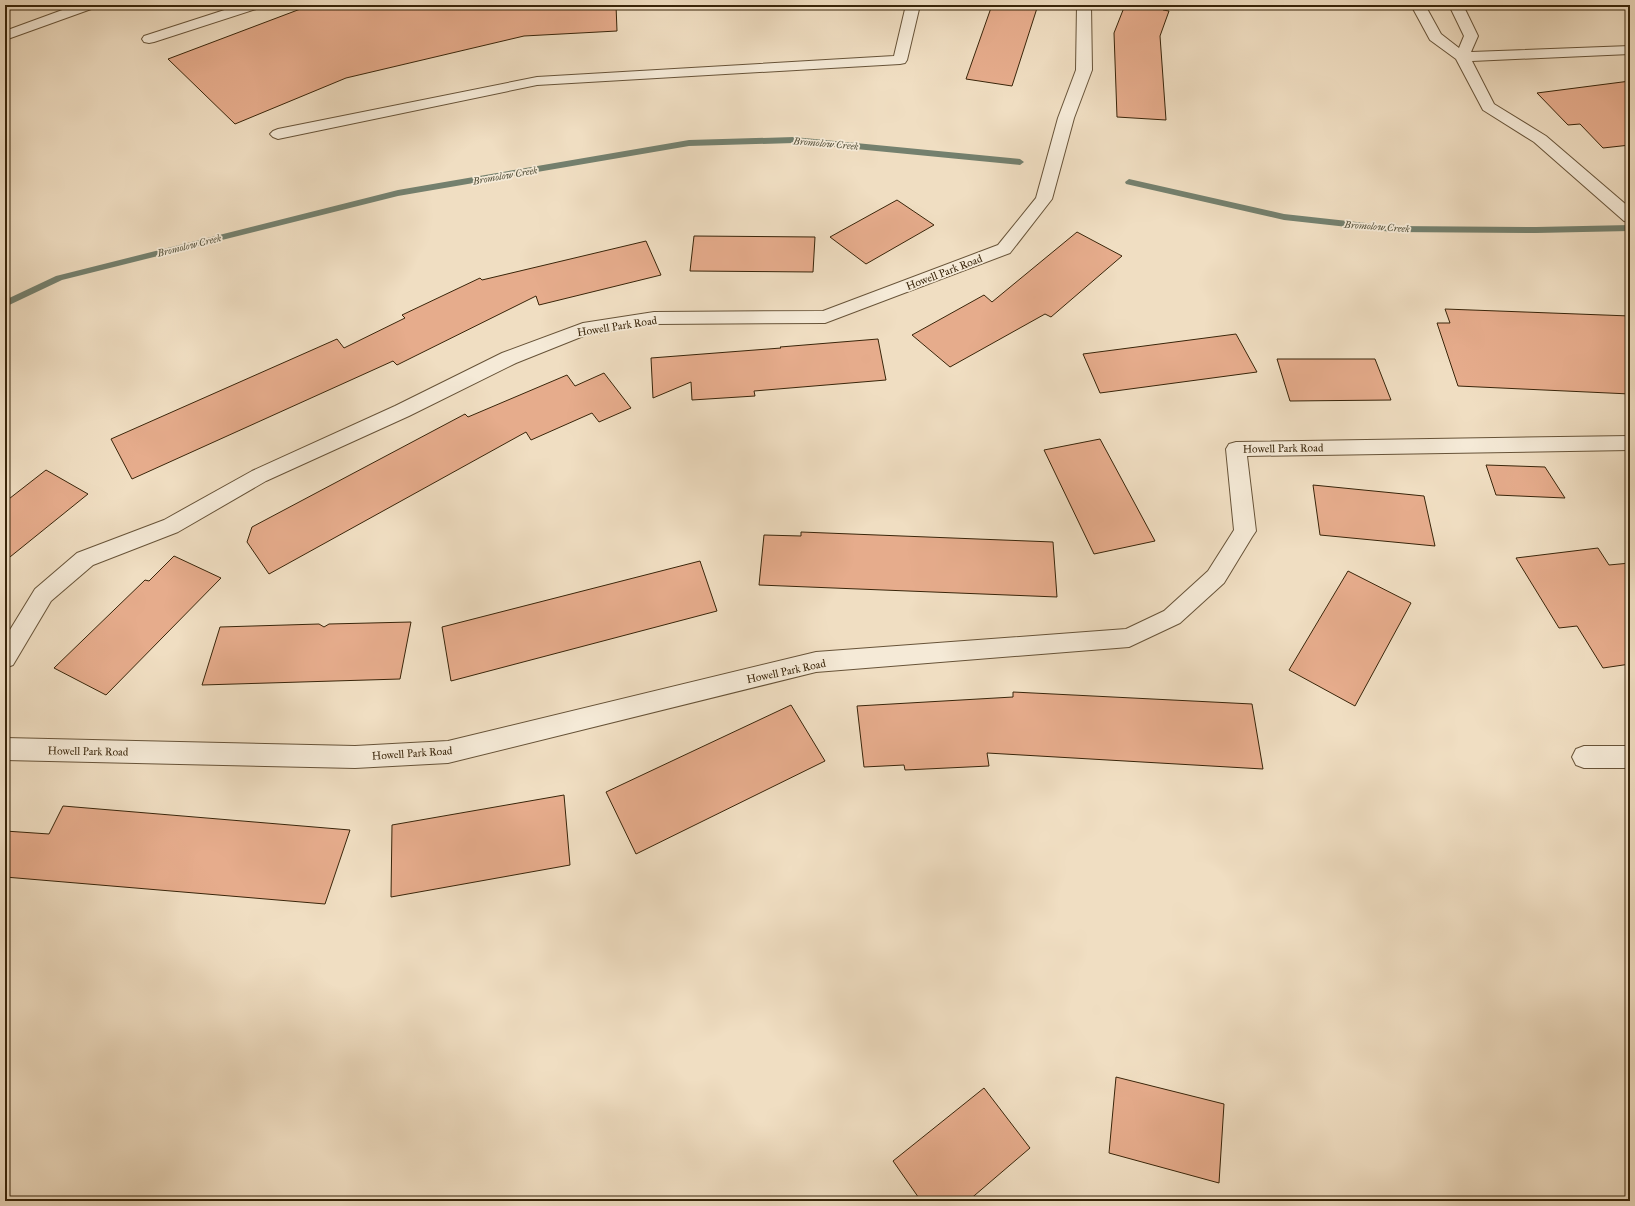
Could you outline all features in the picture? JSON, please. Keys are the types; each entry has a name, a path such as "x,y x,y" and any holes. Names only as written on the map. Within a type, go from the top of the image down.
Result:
{"street":[{"path":"5,36 89,5"},
{"name":"Howell Park Road","path":"5,658 43,595 85,560 171,526 259,476 402,410 509,358 583,329 654,318 825,317 1004,249 1044,199 1066,118 1084,70 1084,5"},
{"path":"1421,11 1443,17 1459,11 1470,36 1462,57"},
{"path":"1421,11 1435,37 1462,57 1488,107 1540,139 1630,218"},
{"path":"1462,57 1630,50"},
{"name":"Howell Park Road","path":"5,749 355,757 448,752 816,662 1129,638 1172,617 1216,577 1245,531 1236,449 1630,443"},
{"path":"1584,757 1630,757"}],"lane":[{"path":"149,39 254,5"},
{"path":"278,134 537,81 900,60 913,5"}],"building":[{"path":"311,5 616,5 617,31 524,36 346,78 235,124 168,59"},
{"path":"992,5 1038,5 1012,86 966,79"},
{"path":"1125,5 1165,5 1163,10 1169,11 1160,36 1166,120 1117,117 1114,33"},
{"path":"1630,81 1630,145 1603,148 1580,124 1568,125 1537,93"},
{"path":"897,200 934,225 866,264 830,237"},
{"path":"1077,232 1122,256 1051,317 1045,314 950,367 912,335 984,295 992,302"},
{"path":"694,236 815,237 813,272 690,271"},
{"path":"646,241 661,275 539,305 536,296 397,365 393,361 132,479 111,439 337,339 344,348 405,318 402,315 480,278 482,280"},
{"path":"1445,309 1630,316 1630,394 1458,386 1437,323 1450,323"},
{"path":"1236,334 1257,372 1100,393 1083,354"},
{"path":"878,339 886,380 754,391 755,396 692,400 691,382 653,398 651,358"},
{"path":"1277,359 1375,359 1391,400 1290,401"},
{"path":"604,373 631,408 599,422 592,413 531,440 526,432 269,574 247,542 252,527 465,414 468,417 567,375 575,386"},
{"path":"1100,439 1155,541 1094,554 1044,450"},
{"path":"1486,465 1545,467 1565,498 1496,495"},
{"path":"46,470 88,494 5,561 5,502"},
{"path":"1313,485 1424,496 1435,546 1320,535"},
{"path":"801,532 1053,542 1057,597 759,585 764,535 801,536"},
{"path":"1598,548 1609,565 1630,563 1630,664 1603,668 1577,626 1559,628 1516,558"},
{"path":"174,556 221,578 106,695 54,668 145,580 149,581"},
{"path":"700,561 717,611 451,681 442,627"},
{"path":"1348,571 1411,603 1355,706 1289,670"},
{"path":"411,622 400,679 202,685 220,627 319,624 324,627 329,624"},
{"path":"1013,692 1252,704 1263,769 987,753 989,766 905,770 904,765 864,767 857,706 1013,697"},
{"path":"791,705 825,761 636,854 606,792"},
{"path":"564,795 570,865 391,897 392,825"},
{"path":"63,806 350,830 325,904 5,877 5,831 49,834"},
{"path":"1116,1077 1224,1104 1219,1183 1109,1153"},
{"path":"984,1088 1030,1148 968,1201 921,1201 893,1161"}],"waterway":[{"name":"Bromolow Creek","path":"5,304 59,278 398,193 689,143 794,140 1020,162"},
{"name":"Bromolow Creek","path":"1129,182 1284,217 1393,229 1536,230 1630,228"}]}
